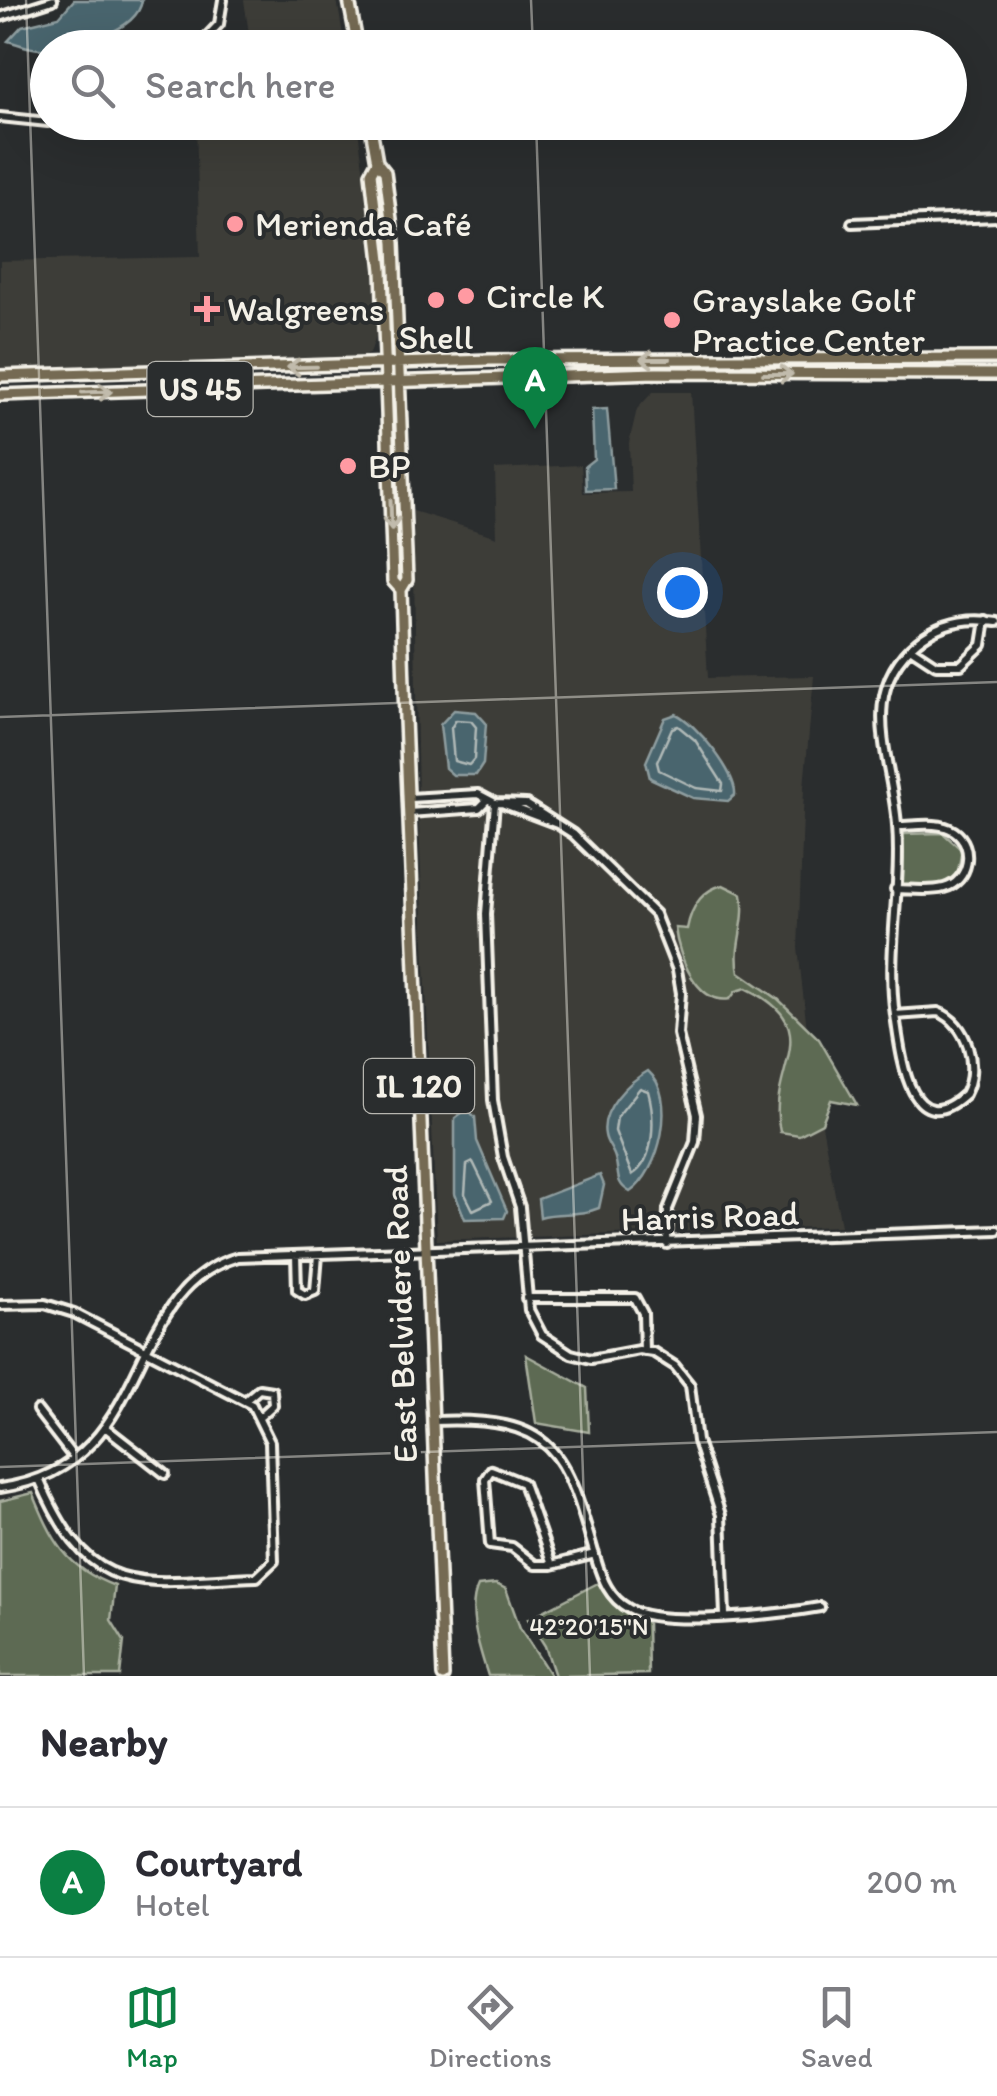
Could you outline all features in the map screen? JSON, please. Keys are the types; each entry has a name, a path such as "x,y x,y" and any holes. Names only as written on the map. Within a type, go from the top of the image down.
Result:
{"main road":[{"path":"349,0 355,30"},
{"name":"IL 120","path":"373,140 376,162 371,174 387,383"},
{"name":"IL 120","path":"376,162 385,172 392,224 401,382"},
{"name":"US 45","path":"0,376 400,364 997,358"},
{"name":"US 45","path":"0,394 656,374 997,374"},
{"name":"East Belvidere Road","path":"401,382 407,580 401,590 443,1676"},
{"name":"East Belvidere Road","path":"387,383 394,581 401,590"}],"street":[{"path":"0,17 53,0"},
{"path":"213,30 219,24 223,0"},
{"path":"0,117 30,120"},
{"path":"852,223 997,218"},
{"path":"910,648 936,665 962,665 982,645 986,620"},
{"path":"896,1015 938,1012 954,1019 962,1029 970,1078 958,1100 932,1106 910,1092 896,1015 891,984 898,826 880,706 890,674 910,648 949,624 997,622"},
{"path":"408,798 478,794 558,824 654,912 681,993 678,1034 697,1115 695,1142 672,1194 667,1244"},
{"path":"409,813 479,808 495,802"},
{"path":"495,802 486,914 493,1100 503,1157 520,1208 526,1298 542,1335 571,1354 599,1359 644,1351 670,1362 690,1386 697,1441 722,1516 725,1615"},
{"path":"895,889 946,888 962,874 968,858 966,847 954,831 933,825 898,826"},
{"name":"Harris Road","path":"0,1488 40,1479 74,1458 106,1428 171,1305 195,1277 238,1257 997,1230"},
{"path":"296,1255 297,1290 304,1296 316,1291 318,1256"},
{"path":"526,1298 635,1298 643,1313 644,1351"},
{"path":"0,1304 56,1306 246,1400 261,1416 270,1442 274,1556 268,1570 257,1577 142,1581 106,1570 67,1538 40,1479"},
{"path":"246,1400 259,1389 272,1390 273,1404 261,1416"},
{"path":"38,1410 74,1458"},
{"path":"432,1421 495,1420 513,1424 548,1445 574,1484 608,1590 628,1608 648,1617 820,1608"},
{"path":"106,1428 164,1474"},
{"path":"552,1565 523,1483 491,1470 484,1479 490,1544 512,1547 535,1565 552,1565 595,1554"}],"shaded area":[{"path":"244,0 337,0 342,30 248,30"},
{"path":"197,140 359,140 372,232 377,333 370,353 358,360 0,373 0,261 200,257"},
{"path":"653,392 691,392 708,678 814,676 804,787 798,948 811,1067 841,1226 437,1240 418,803 413,511 497,537 495,469 581,465 583,493 631,492 629,443 637,409"}],"green space":[{"path":"943,833 962,850 957,876 946,884 901,886 902,834"},
{"path":"723,885 742,894 739,972 778,999 819,1039 857,1105 831,1100 822,1123 799,1135 780,1132 780,1089 790,1035 785,1019 771,1003 746,988 736,991 730,999 708,994 691,976 680,952 675,928 687,929 698,901"},
{"path":"526,1355 587,1388 589,1432 536,1423"},
{"path":"33,1493 62,1550 84,1570 115,1586 111,1620 124,1641 120,1676 0,1676 0,1501"},
{"path":"598,1583 616,1606 647,1622 648,1674 555,1676 545,1646 528,1619"},
{"path":"496,1584 506,1589 520,1628 551,1676 488,1676 473,1607 478,1586"}],"water":[{"path":"74,0 142,0 129,21 115,30 30,30 30,47 8,41 22,26 59,17"},
{"path":"607,409 614,489 586,490 585,466 594,459 592,410"},
{"path":"454,710 476,712 486,723 483,764 476,775 453,775 445,768 440,725"},
{"path":"676,714 694,728 722,763 734,786 735,795 728,801 693,798 650,778 646,762 665,718"},
{"path":"648,1071 662,1098 662,1134 650,1168 630,1192 620,1181 605,1126 617,1098"},
{"path":"467,1109 475,1117 477,1141 507,1211 504,1218 465,1219 455,1194 455,1118"},
{"path":"600,1175 604,1185 599,1208 540,1217 538,1199"}],"place":[{"name":"Merienda Café","path":"235,224"},
{"name":"Circle K","path":"466,296"},
{"name":"Shell","path":"436,300"},
{"name":"Walgreens","path":"207,309"},
{"name":"Grayslake Golf Practice Center","path":"672,320"},
{"name":"Courtyard","path":"535,429"},
{"name":"BP","path":"348,466"}]}
